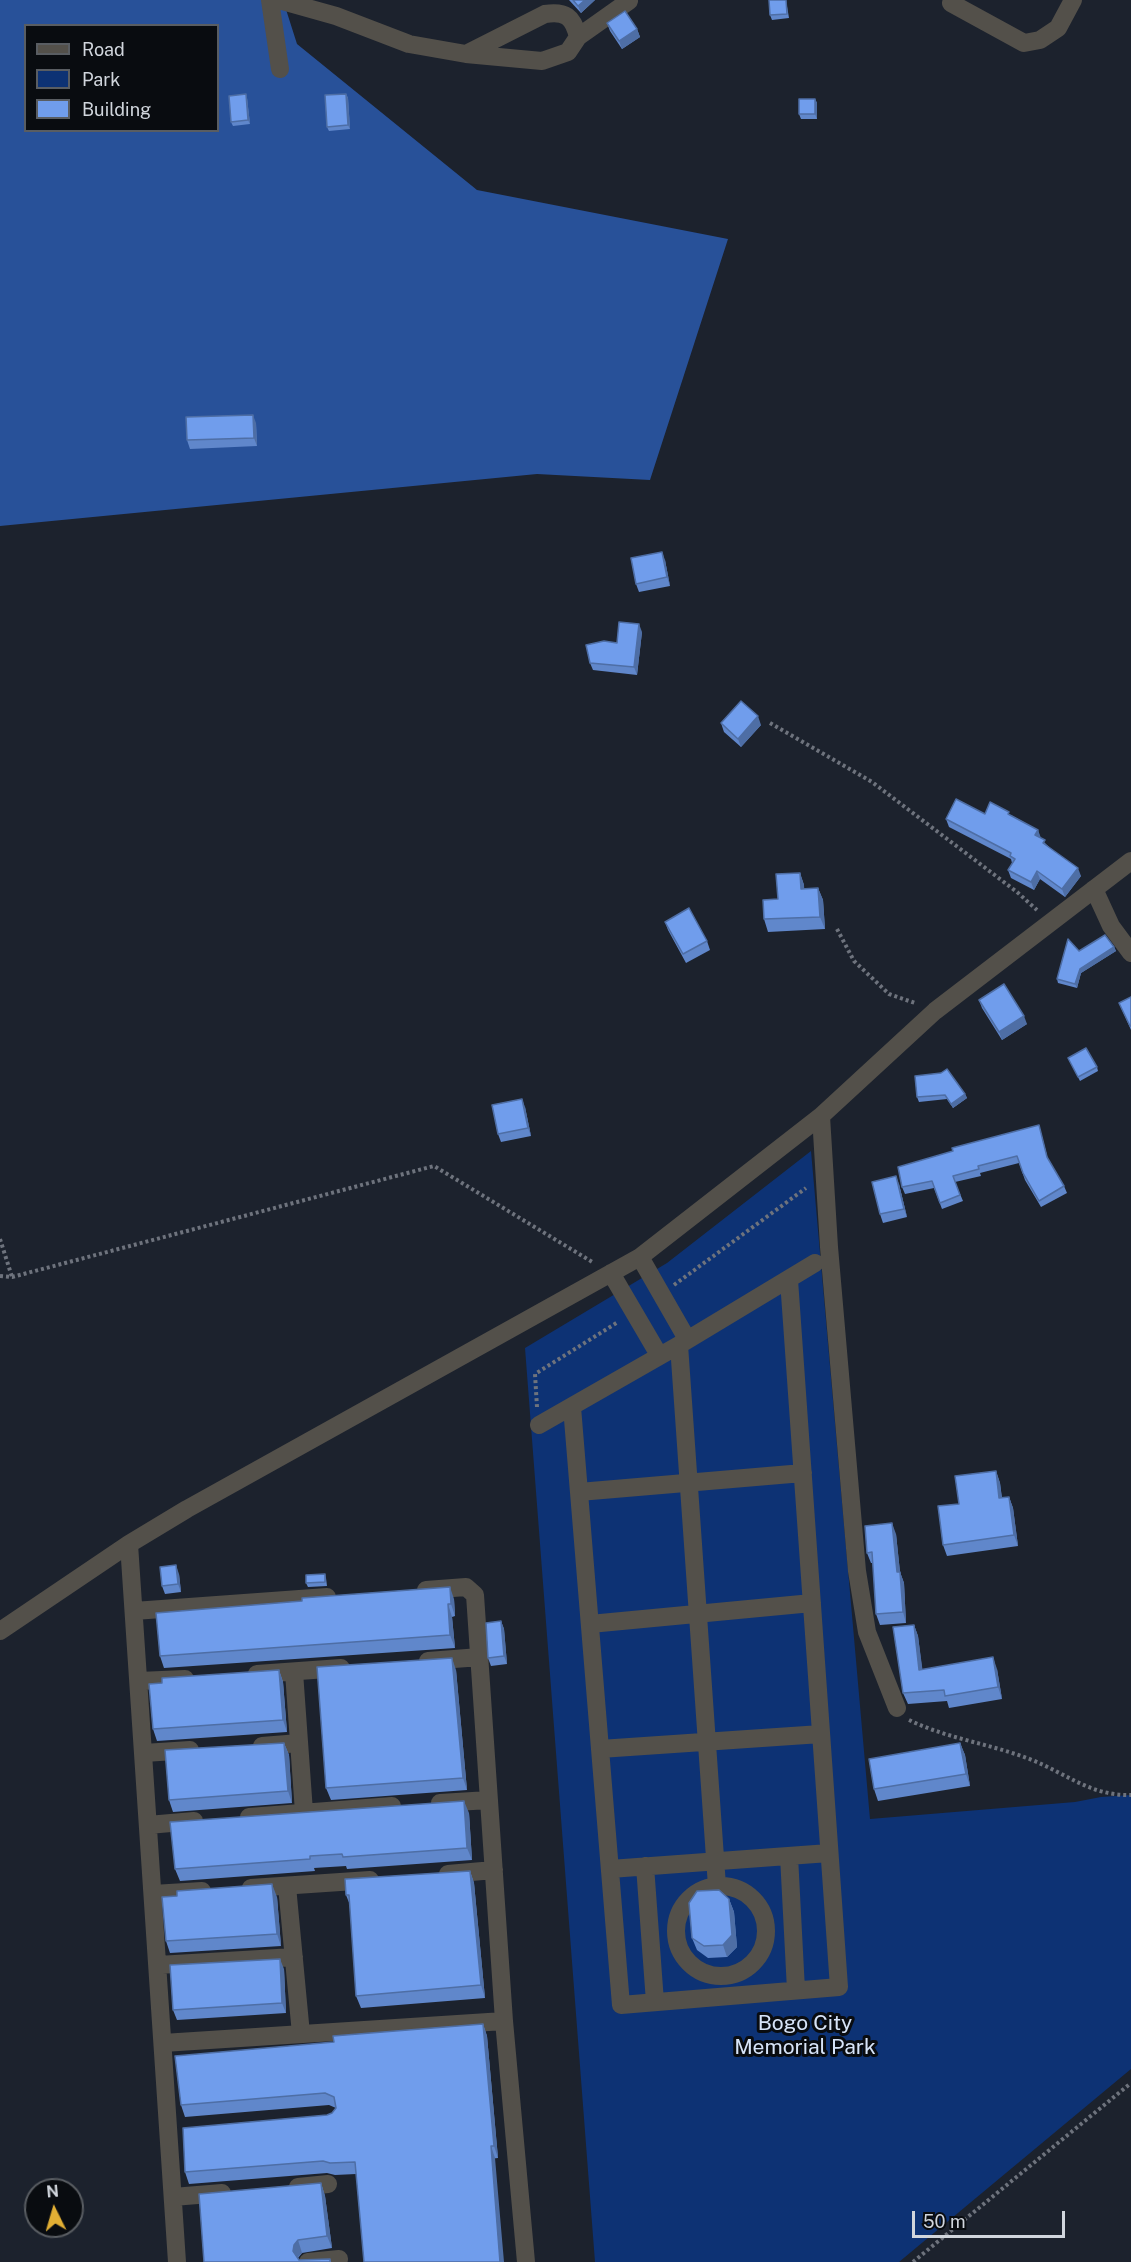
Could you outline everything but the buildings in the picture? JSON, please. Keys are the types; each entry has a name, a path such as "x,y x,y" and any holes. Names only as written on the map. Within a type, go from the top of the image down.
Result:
{"street":[{"path":"270,0 280,69"},
{"path":"279,0 336,16 409,44 466,54 542,61 568,52 578,36 629,1"},
{"path":"952,0 951,3 1024,43 1040,40 1058,28 1073,0"},
{"path":"466,54 545,14 559,12 568,16 576,27 578,36"},
{"path":"0,1631 129,1544 187,1509 640,1257 821,1116 935,1011 1131,861"},
{"path":"1094,889 1111,926 1131,953"},
{"path":"821,1116 829,1247 857,1571 867,1632 897,1708"},
{"path":"640,1257 683,1342 689,1483 717,1886"},
{"path":"539,1425 815,1263"},
{"path":"612,1274 658,1355"},
{"path":"572,1407 621,2005 839,1987 789,1280"},
{"path":"579,1492 803,1473"},
{"path":"129,1544 163,2043 175,2129 173,2197 177,2262"},
{"path":"407,1591 466,1587 476,1594 504,2021 526,2262"},
{"path":"134,1611 348,1596"},
{"path":"590,1624 812,1603"},
{"path":"410,1663 480,1657"},
{"path":"234,1676 364,1666"},
{"path":"294,1672 304,1812"},
{"path":"139,1681 198,1678"},
{"path":"600,1749 821,1734"},
{"path":"239,1747 299,1743"},
{"path":"144,1753 203,1749"},
{"path":"232,1818 489,1800"},
{"path":"148,1825 208,1820"},
{"path":"610,1869 829,1853"},
{"path":"789,1856 796,1990"},
{"path":"645,1866 656,2002"},
{"path":"435,1875 494,1870"},
{"path":"153,1894 388,1878"},
{"path":"287,1886 301,2034"},
{"path":"717,1886 731,1886 744,1892 759,1907 766,1926 765,1941 756,1959 739,1973 725,1976 704,1972 687,1961 679,1949 675,1935 679,1914 690,1897 703,1889 717,1886"},
{"path":"158,1965 294,1957"},
{"path":"725,1976 727,1996"},
{"path":"163,2043 504,2021"},
{"path":"280,2188 328,2184"},
{"path":"173,2197 244,2191"},
{"path":"308,2262 339,2259"}],"path":[{"path":"770,723 872,782 1017,892 1051,922"},
{"path":"837,929 854,961 889,994 935,1011"},
{"path":"0,1276 12,1277 434,1166 612,1274"},
{"path":"0,1239 12,1277"},
{"path":"897,1708 908,1719 925,1727 986,1743 1034,1760 1082,1786 1116,1795 1131,1795"},
{"path":"913,2262 1131,2082"}],"green space":[{"name":"Bogo City Memorial Park","path":"811,1151 870,1819 1075,1802 1131,1795 1131,2069 899,2262 595,2262 525,1348 667,1263"}],"shaded area":[{"path":"0,0 283,0 297,44 477,190 728,239 650,480 537,474 0,526"}]}
